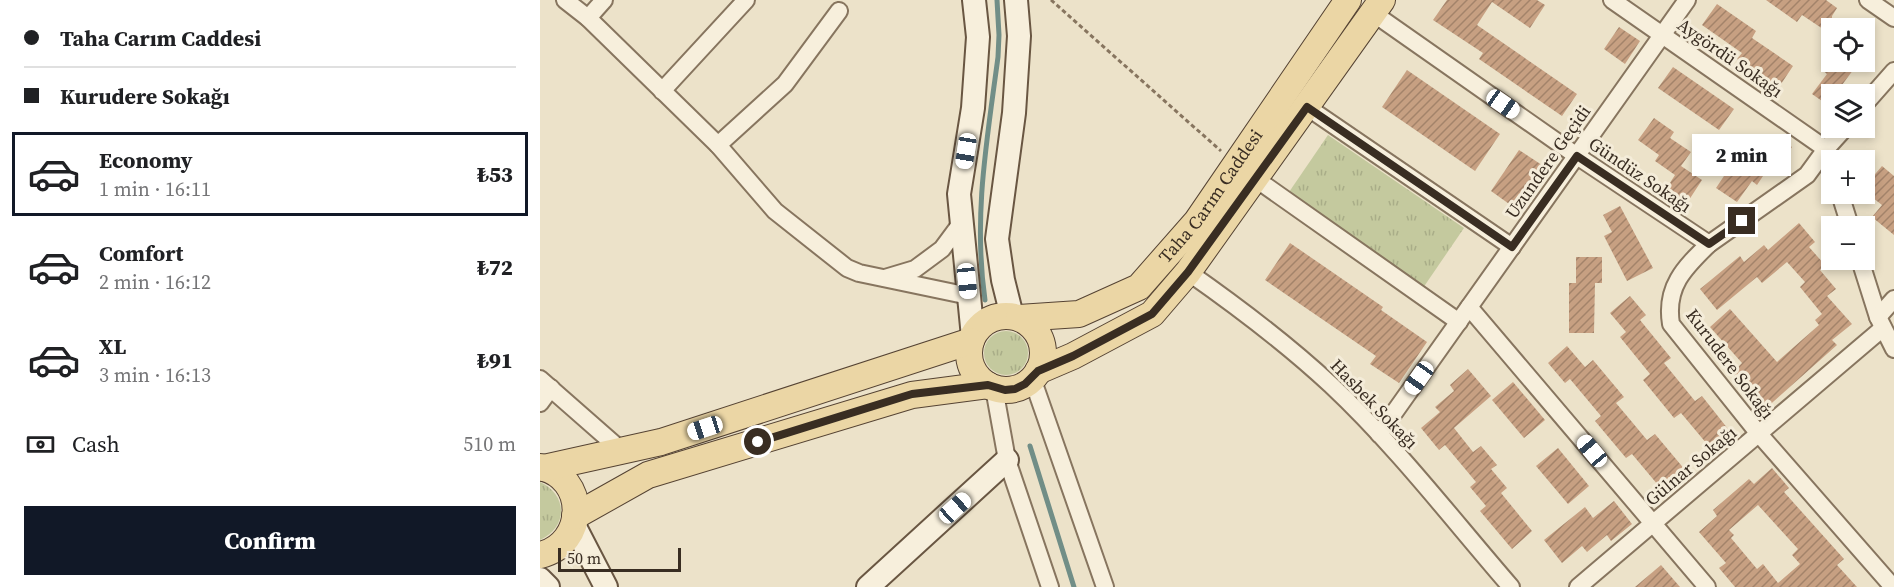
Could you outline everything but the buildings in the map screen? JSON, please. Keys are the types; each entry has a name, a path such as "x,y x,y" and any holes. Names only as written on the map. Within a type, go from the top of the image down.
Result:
{"main road":[{"path":"974,0 978,37 973,108 959,194 969,296 971,366 978,377 991,387"},
{"path":"1016,0 1019,36 1014,113 997,239 1003,280 1016,317"},
{"name":"Taha Carım Caddesi","path":"1035,375 1152,314 1188,272 1348,0"},
{"name":"Taha Carım Caddesi","path":"1016,317 1079,314 1139,287 1197,221 1307,107 1378,7"},
{"path":"542,468 661,442 972,339 979,327 997,317 1016,317 1030,325 1038,335 1042,347 1042,359 1035,375 1015,389 1005,390 991,387 912,394 648,476 575,520"},
{"path":"868,587 1007,460"},
{"path":"540,555 565,541 575,520 576,507 573,494 566,482 556,473 542,468"},
{"path":"575,520 606,587"},
{"path":"540,579 548,587"}],"street":[{"path":"565,0 588,18 718,145 775,212 847,268 884,279 969,296"},
{"path":"588,18 603,0"},
{"path":"662,91 746,0"},
{"name":"Aygördü Sokağı","path":"1612,0 1826,149"},
{"name":"Uzundere Geçidi","path":"1379,434 1687,0"},
{"path":"1868,0 1894,18"},
{"name":"Gündüz Sokağı","path":"1378,7 1577,156 1709,244"},
{"path":"718,145 785,84 838,11"},
{"path":"1875,93 1894,71"},
{"path":"1307,107 1512,247"},
{"name":"Kurudere Sokağı","path":"1836,138 1807,175 1709,244 1684,270 1673,288 1669,307 1671,324 1759,434 1893,587"},
{"path":"1246,172 1459,322"},
{"path":"884,279 915,268 942,249 962,222"},
{"path":"1863,270 1880,322 1894,349"},
{"name":"Hasbek Sokağı","path":"1188,272 1229,301 1332,386 1379,434 1510,587"},
{"name":"Gülnar Sokağı","path":"1578,587 1759,434 1880,322 1894,299"},
{"path":"1469,307 1707,587"},
{"path":"1035,375 1105,587"},
{"path":"540,403 546,383 622,451"},
{"path":"991,387 1007,460 1050,587"}],"path":[{"path":"1051,0 1246,172"}],"green space":[{"path":"1328,135 1464,228 1423,288 1287,195"},
{"path":"1006,331 1021,338 1028,353 1021,368 1006,375 991,368 984,353 991,338"},
{"path":"540,482 556,495 561,511 556,527 540,540"}],"waterway":[{"path":"985,300 980,238 981,208 998,57 997,0"},
{"path":"1030,446 1074,587"}],"route":[{"path":"758,442 912,394 988,385 1005,390 1015,389 1025,384 1038,371 1073,356 1152,314 1188,272 1307,107 1512,247 1577,156 1709,244 1742,221"}]}
